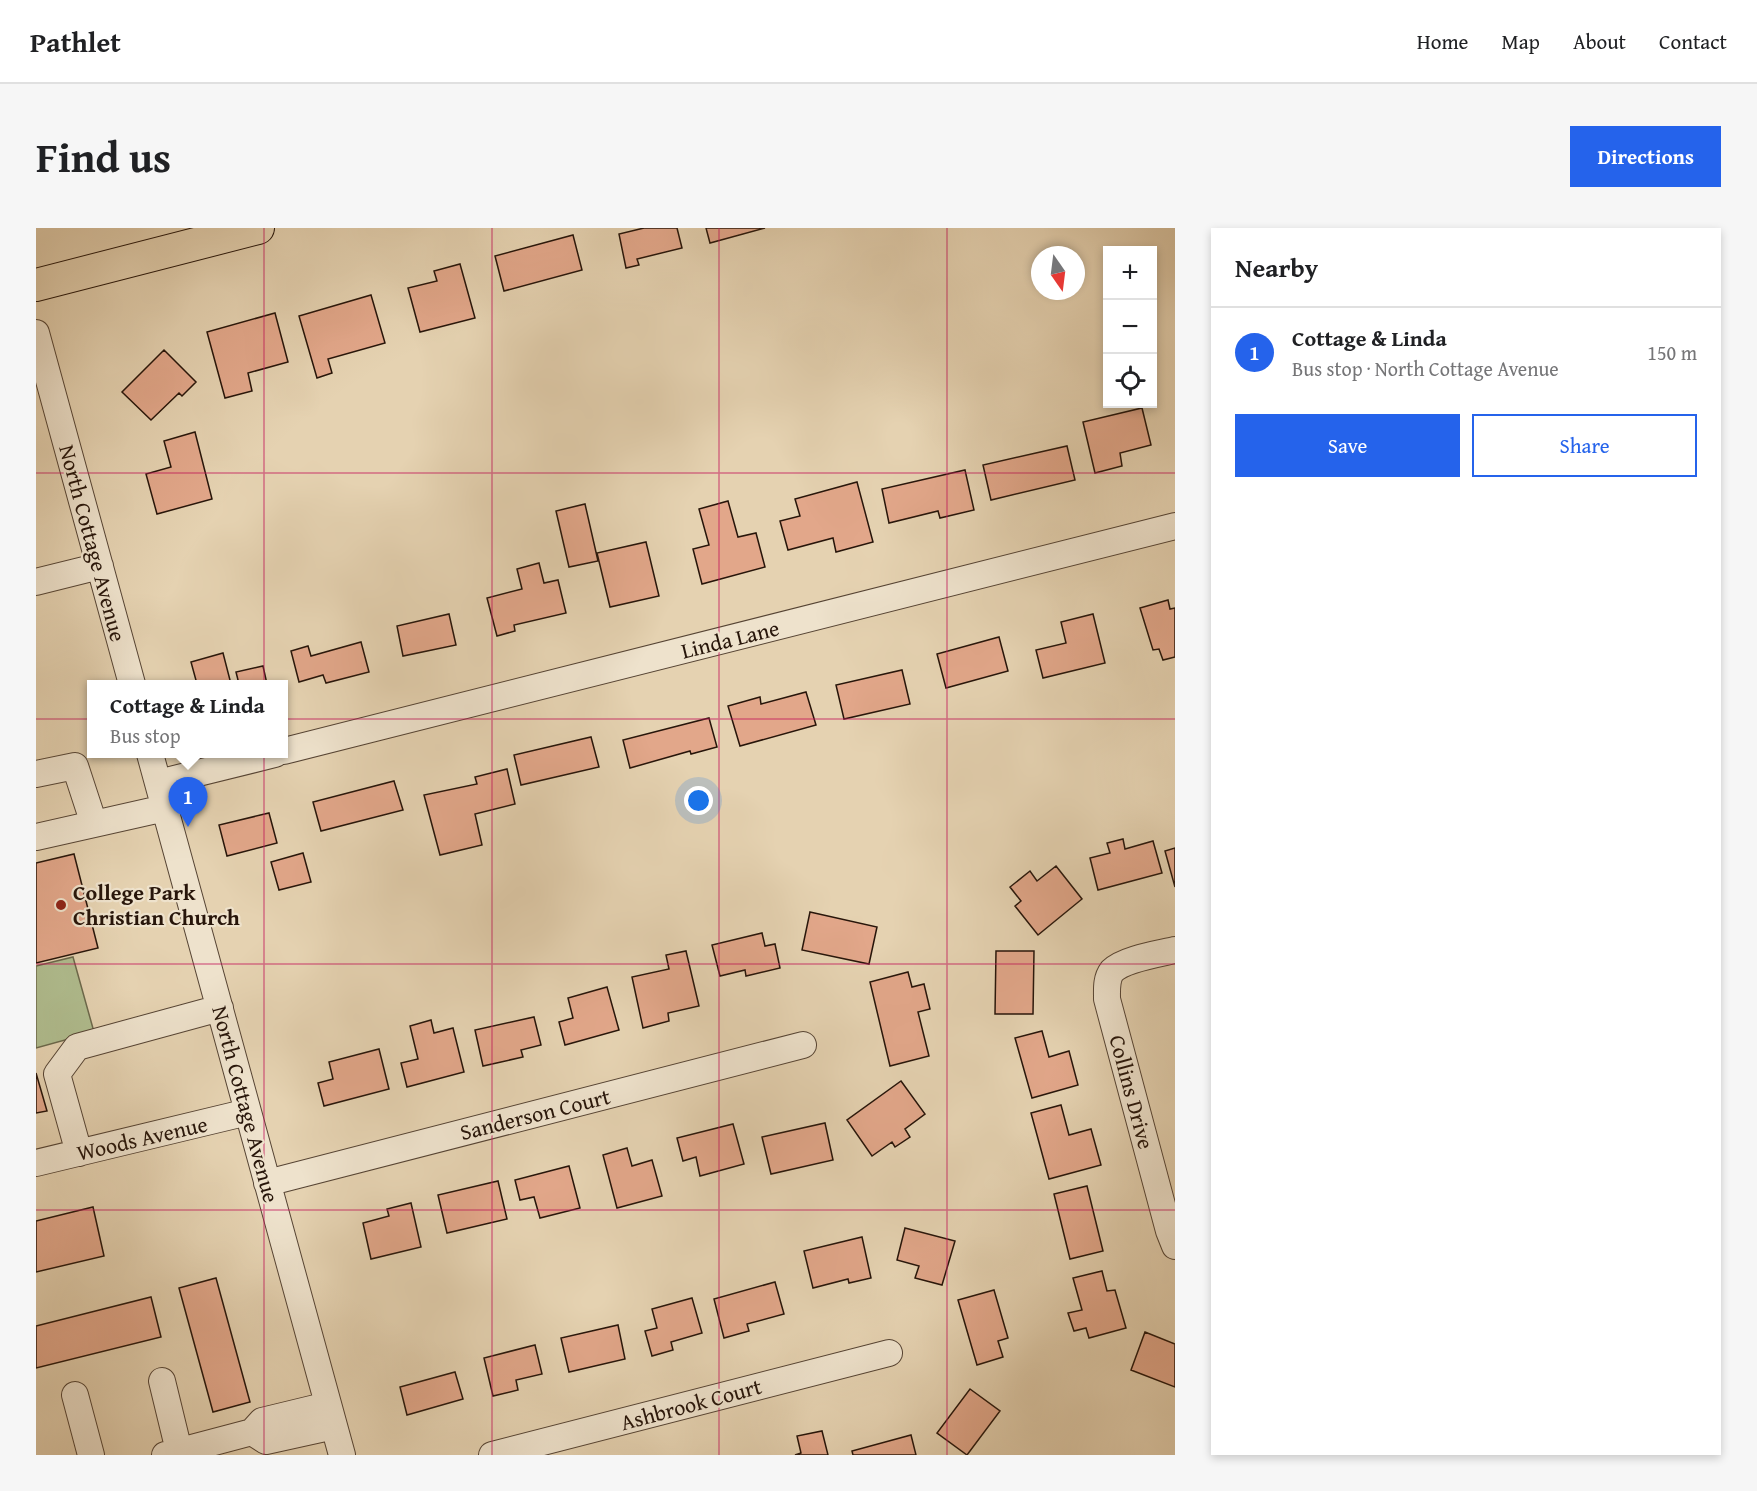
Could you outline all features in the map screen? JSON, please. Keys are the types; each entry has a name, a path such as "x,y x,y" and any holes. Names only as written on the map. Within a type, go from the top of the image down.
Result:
{"main road":[{"path":"36,285 258,228"}],"street":[{"name":"North Cottage Avenue","path":"36,333 45,400 100,566 131,680"},
{"name":"Linda Lane","path":"288,750 1175,526"},
{"path":"36,582 100,566"},
{"name":"North Cottage Avenue","path":"151,758 342,1455"},
{"path":"158,783 256,758"},
{"path":"36,774 75,766 94,824"},
{"path":"36,837 165,808"},
{"name":"Collins Drive","path":"1175,950 1132,961 1112,972 1107,983 1107,999 1169,1231 1175,1246"},
{"path":"79,1153 57,1074 77,1047 220,1008"},
{"name":"Sanderson Court","path":"267,1183 803,1045"},
{"name":"Woods Avenue","path":"36,1163 248,1112"},
{"name":"Ashbrook Court","path":"492,1455 889,1353"},
{"path":"162,1381 175,1454 252,1432 262,1420 331,1415"},
{"path":"75,1395 92,1455"}],"green space":[{"path":"73,957 94,1032 36,1048 36,966"}],"building":[{"path":"644,228 677,228 682,248 637,259 639,265 626,268 619,234"},
{"path":"706,228 765,228 710,243"},
{"path":"573,235 582,270 504,291 495,256"},
{"path":"460,264 475,318 420,332 408,288 437,281 434,271"},
{"path":"371,295 385,343 328,359 332,373 317,378 299,316"},
{"path":"275,313 288,362 248,373 252,391 225,398 207,332"},
{"path":"164,350 196,382 182,396 179,393 151,420 122,392"},
{"path":"1142,408 1151,445 1120,453 1122,466 1095,473 1083,422"},
{"path":"195,432 212,499 157,514 146,474 171,467 164,441"},
{"path":"1067,446 1075,480 991,500 983,465"},
{"path":"965,470 974,510 940,518 938,511 889,523 882,489"},
{"path":"857,482 873,542 836,552 833,538 788,550 780,521 800,516 795,499"},
{"path":"728,501 738,537 756,533 765,567 702,584 693,549 709,545 699,509"},
{"path":"585,504 598,561 569,567 556,511"},
{"path":"646,542 659,596 610,607 597,553"},
{"path":"539,563 544,583 558,580 566,613 514,625 515,631 497,636 487,598 522,589 517,569"},
{"path":"1168,600 1170,609 1175,608 1175,657 1163,660 1159,649 1153,650 1140,608"},
{"path":"449,614 456,645 403,656 397,626"},
{"path":"1093,614 1105,663 1043,678 1036,650 1066,643 1061,622"},
{"path":"999,637 1008,671 946,688 937,654"},
{"path":"361,642 369,672 326,683 323,675 299,682 291,651 308,646 311,656"},
{"path":"223,653 230,680 196,680 191,662"},
{"path":"263,666 266,680 238,680 236,672"},
{"path":"902,670 910,704 844,719 836,685"},
{"path":"806,692 816,725 740,746 728,706 760,697 761,704"},
{"path":"709,718 717,747 691,754 690,751 630,768 623,740"},
{"path":"591,737 599,767 521,785 514,755"},
{"path":"507,769 515,804 475,814 482,845 440,855 424,795 477,784 475,777"},
{"path":"394,781 403,810 321,831 313,802"},
{"path":"269,813 277,843 227,856 219,825"},
{"path":"1123,839 1125,849 1153,841 1162,873 1098,890 1090,858 1110,853 1107,843"},
{"path":"1175,848 1175,887 1165,851"},
{"path":"303,853 311,882 279,890 271,862"},
{"name":"College Park Christian Church","path":"74,854 98,948 36,963 36,863"},
{"path":"1056,866 1082,899 1038,935 1015,906 1021,901 1010,887 1030,871 1037,881"},
{"path":"810,912 877,927 869,964 802,950"},
{"path":"762,933 765,946 775,944 780,968 746,976 745,970 720,976 712,945"},
{"path":"686,951 699,1006 668,1013 669,1021 643,1028 632,977 669,969 666,955"},
{"path":"996,951 1034,951 1033,1014 995,1014"},
{"path":"908,972 912,987 924,984 930,1009 918,1012 929,1056 890,1066 870,982"},
{"path":"607,987 619,1030 565,1045 559,1022 573,1018 568,998"},
{"path":"534,1017 541,1045 521,1050 523,1057 483,1066 475,1030"},
{"path":"431,1020 434,1033 453,1028 464,1072 407,1087 401,1063 418,1059 410,1026"},
{"path":"1042,1031 1049,1057 1069,1051 1078,1085 1032,1098 1015,1038"},
{"path":"379,1049 389,1089 324,1106 318,1083 333,1079 329,1062"},
{"path":"36,1073 47,1111 36,1113"},
{"path":"901,1081 925,1114 905,1129 910,1137 895,1147 892,1142 872,1156 847,1120"},
{"path":"1061,1105 1069,1135 1091,1129 1101,1165 1049,1179 1031,1113"},
{"path":"825,1123 833,1160 771,1174 762,1137"},
{"path":"733,1124 744,1164 700,1176 696,1157 683,1161 677,1138"},
{"path":"627,1148 632,1166 652,1160 662,1196 617,1208 603,1155"},
{"path":"569,1166 580,1208 540,1218 534,1197 520,1200 515,1180"},
{"path":"498,1181 507,1219 447,1233 438,1195"},
{"path":"1087,1186 1103,1251 1070,1259 1054,1194"},
{"path":"411,1203 421,1247 371,1259 363,1223 389,1216 387,1209"},
{"path":"93,1207 104,1256 36,1272 36,1221"},
{"path":"905,1228 955,1241 942,1285 915,1278 919,1266 897,1260"},
{"path":"862,1237 871,1278 849,1283 848,1279 813,1288 804,1251"},
{"path":"1102,1271 1107,1291 1115,1290 1126,1328 1089,1338 1086,1328 1074,1331 1068,1313 1082,1310 1073,1278"},
{"path":"216,1278 250,1402 213,1412 179,1288"},
{"path":"775,1282 784,1314 747,1324 749,1331 724,1338 714,1299"},
{"path":"994,1290 1008,1338 998,1341 1003,1357 977,1365 958,1300"},
{"path":"151,1297 161,1337 36,1368 36,1326"},
{"path":"692,1298 702,1333 671,1342 673,1350 652,1356 645,1331 657,1328 652,1309"},
{"path":"618,1325 625,1359 569,1372 561,1338"},
{"path":"1145,1332 1175,1344 1175,1387 1131,1370"},
{"path":"535,1345 542,1374 516,1380 518,1390 493,1396 484,1358"},
{"path":"455,1372 463,1399 407,1415 400,1387"},
{"path":"970,1389 1000,1411 967,1455 937,1433"},
{"path":"822,1431 828,1455 795,1455 801,1453 797,1436"},
{"path":"911,1435 916,1455 853,1455 852,1451"}],"place":[{"name":"Cottage & Linda","path":"188,827"},
{"name":"College Park Christian Church","path":"61,905"}]}
